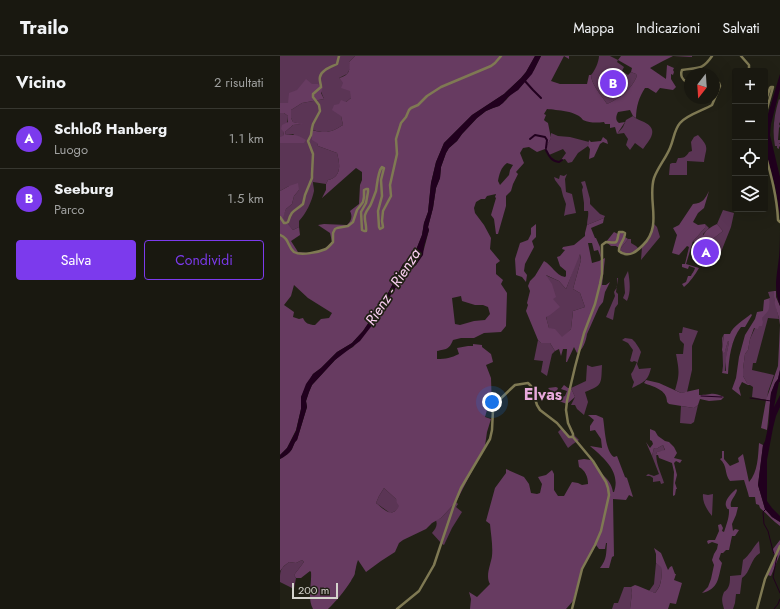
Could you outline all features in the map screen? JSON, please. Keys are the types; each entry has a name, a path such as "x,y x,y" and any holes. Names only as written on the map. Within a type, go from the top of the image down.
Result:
{"street":[{"path":"280,217 284,223 288,222 292,212 303,204 305,195 312,180 313,154 308,141 312,135 313,124 320,111 319,105 313,97 313,94 321,88 320,75 337,64 339,56"},
{"path":"280,235 286,238 292,249 298,254 305,254 326,249 333,242 334,229 348,226 353,222 357,210 363,202 364,190 367,189 368,192 366,202 361,214 362,230 366,231 366,214 373,198 380,169 382,167 384,168 381,180 382,196 378,213 379,227 380,229 382,228 383,211 391,196 390,185 397,154 396,139 400,124 406,117 409,110 441,87 491,66 500,56"},
{"path":"695,68 702,67 712,56"},
{"path":"741,56 749,65 749,68"},
{"path":"684,70 682,70 681,75 684,80"},
{"path":"768,94 770,88 773,88 768,106"},
{"path":"572,437 573,434 567,419 566,401 584,333 599,291 601,282 602,245 606,242 616,242 620,232 624,232 624,239 619,247 619,251 622,254 630,254 635,252 649,239 653,228 653,184 655,176 670,149 676,130 682,121 712,104"},
{"path":"768,164 774,186 779,222"},
{"path":"397,609 419,591 432,570 461,488 490,439 494,406 515,385 528,383 531,386 540,410 572,437 593,461 606,482 609,495 602,531 596,545 582,569 572,609"},
{"path":"757,609 765,579 780,546"}],"shaded area":[{"path":"280,56 355,56 349,62 351,67 347,74 339,78 351,91 351,98 346,102 341,116 343,125 329,132 313,130 318,146 337,153 339,161 338,173 336,176 328,180 326,184 313,182 314,191 310,203 299,221 299,227 293,230 282,218 286,209 292,204 294,196 299,190 289,186 280,191 280,143 304,143 293,134 286,135 285,132 293,125 301,124 293,122 291,118 291,110 302,103 324,99 318,84 312,84 288,103 280,103"},
{"path":"355,56 535,56 521,78 504,94 472,115 444,143 436,162 431,183 428,212 422,235 416,250 409,260 403,264 386,297 363,331 352,343 337,352 313,374 301,397 301,409 296,430 287,448 280,455 280,191 298,183 299,190 294,196 292,204 286,209 283,218 293,230 299,227 300,235 291,241 298,252 308,253 323,250 332,242 330,233 318,225 347,225 351,217 350,211 359,204 362,172 356,168 322,198 326,190 328,180 336,176 338,173 339,161 337,153 318,146 317,143 312,140 312,130 329,132 343,125 341,116 332,110 334,105 339,104 341,100 346,102 351,98 350,91 341,88 343,83 339,78 348,73 350,68 349,62","holes":["294,285 308,298 332,313 329,318 321,319 315,325 309,324 303,318 299,319 293,317 294,312 284,305 291,296"]},
{"path":"541,56 564,56 551,81 560,84 587,84 589,75 591,75 591,79 607,104 625,93 635,81 637,76 631,72 632,68 618,60 621,56 673,56 650,68 666,79 667,65 674,68 673,75 671,74 671,79 676,87 673,90 660,88 656,93 648,88 645,88 638,102 636,118 630,110 618,112 616,118 617,121 619,123 625,122 617,134 615,127 610,128 610,124 605,124 604,122 588,122 572,113 547,109 544,114 546,115 544,120 548,123 551,138 545,149 537,152 529,147 523,148 520,153 524,163 516,172 518,174 511,191 506,196 506,206 498,234 496,234 494,219 491,215 496,194 487,196 485,199 481,199 476,202 474,208 475,213 491,238 490,249 500,261 496,264 496,274 503,280 501,284 507,293 506,326 501,332 484,333 474,338 461,338 453,340 449,347 437,351 437,359 448,358 459,354 457,348 473,346 473,344 482,345 482,347 491,354 493,362 486,365 491,378 492,409 487,410 485,417 491,419 485,446 456,502 441,518 432,523 426,529 403,540 399,543 395,552 366,572 358,560 354,576 335,602 328,609 313,609 310,600 311,572 310,571 301,578 296,578 294,575 304,562 302,560 296,563 289,562 280,571 280,459 290,452 297,440 307,407 306,401 312,385 335,360 344,352 353,347 380,315 390,296 406,272 416,265 419,260 424,249 429,230 428,227 436,188 440,178 441,167 449,148 477,118 486,111 499,106 513,92 518,90 534,70","holes":["507,163 513,165 509,175 500,185 498,181 500,174 503,167","461,296 462,301 488,307 490,314 485,320 460,325 455,324 452,298","384,488 396,499 399,506 394,512 388,512 376,503"]},
{"path":"599,56 610,56 618,60 617,62 624,67 622,71 628,75 631,72 637,76 635,81 625,93 607,104 591,79 591,75 594,71"},
{"path":"306,79 312,84 318,84 323,87 321,93 324,99 302,103 291,110 291,118 293,122 303,124 293,125 285,132 286,135 301,137 306,140 304,143 280,143 280,137 283,136 284,132 281,129 282,125 288,122 288,116 284,113 280,113 280,103 288,103 289,93 297,90"},
{"path":"779,99 779,149 775,146 774,129"},
{"path":"280,113 284,113 288,116 283,137 280,137"},
{"path":"633,116 649,125 651,128 652,135 643,149 635,143 630,150 626,145 628,139 624,133 617,134 623,127 626,120"},
{"path":"551,133 558,136 570,137 589,142 588,146 578,153 572,162 568,163 565,159 561,160 566,153 563,149 549,155 545,149 551,138"},
{"path":"698,135 706,145 704,162 687,161 687,175 669,175 670,164 676,163 678,158 685,157 692,151 691,142 694,137"},
{"path":"603,137 607,140 608,144 603,142 600,144 594,157 589,159 589,140 591,142 601,141"},
{"path":"567,174 565,179 566,192 572,194 576,213 564,216 566,204 561,188 554,177 559,179 560,175 564,176"},
{"path":"585,181 590,204 600,214 605,216 604,218 587,225 588,211 584,211 583,187 581,182"},
{"path":"709,191 704,208 698,213 693,222 698,225 705,224 705,228 693,241 686,264 699,268 684,287 682,284 686,282 688,276 691,276 695,268 689,266 688,269 682,267 682,264 685,264 689,247 687,246 679,255 672,253 677,235 673,228 679,225 693,204 699,203 703,200"},
{"path":"723,210 734,213 731,227 719,257 705,266 707,259 701,258 702,253 696,251 697,246 693,241 705,228 705,224 709,228 703,234 709,251 714,238 723,231 717,224"},
{"path":"604,218 603,223 591,228 600,247 601,258 598,250 594,251 592,243 588,243 592,263 605,258 602,285 606,285 610,282 605,292 603,302 599,307 587,334 583,348 577,353 574,347 566,362 567,349 563,349 561,356 559,349 555,351 550,343 541,343 538,340 526,311 530,291 528,286 544,261 556,272 562,276 566,276 566,271 560,266 557,257 560,256 565,250 562,249 563,247 574,245 585,236 587,225","holes":["580,254 581,260 573,289 580,293 585,307 573,311 571,329 562,337 555,329 549,328 546,317 560,307 553,299 556,297 552,284 546,275 559,281 566,289"]},
{"path":"536,224 536,237 532,241 534,247 525,264 524,271 527,275 526,282 522,277 516,275 515,259 520,243 528,240 531,234 531,228"},
{"path":"654,224 657,227 660,237 641,260 642,247 646,242"},
{"path":"717,224 723,231 714,238 709,251 700,245 706,232"},
{"path":"614,232 618,234 623,232 625,237 628,239 620,249 616,246 611,246 606,242"},
{"path":"628,239 631,239 631,243 639,249 633,253 622,254 619,247 620,249"},
{"path":"579,253 581,260 573,289 580,293 585,307 573,311 571,329 562,338 549,328 547,321 546,316 553,298 545,275 559,281 566,289"},
{"path":"628,271 630,287 627,301 623,298 625,293 624,279"},
{"path":"617,288 616,292 618,294 618,304 615,308 613,320 606,317 615,296 614,292"},
{"path":"774,291 779,319 768,318 756,363 753,363 752,370 774,375 767,400 752,397 753,387 747,383 743,376 743,369 745,354 748,350 750,339 755,328 764,315 770,298 768,292"},
{"path":"774,291 776,291 776,297 780,306 780,325 775,305"},
{"path":"770,298 769,310 762,319 762,326 759,326 758,329 754,328 748,350 745,354 743,376 747,383 751,385 742,382 739,388 741,396 732,389 736,378 739,357 745,335 755,319 757,312 763,311 764,300"},
{"path":"751,314 752,315 745,327 741,327 733,343 728,374 722,373 723,370 726,371 726,357 729,342 728,341 724,355 722,350 724,334 730,334 736,326"},
{"path":"780,325 780,370 778,379 771,393 767,430 761,428 766,400 778,366"},
{"path":"683,327 698,331 692,346 692,370 687,392 681,393 675,390 678,380 678,364 676,354 683,354 684,344 680,340 679,333 682,333"},
{"path":"625,338 632,339 641,352 637,364 639,369 651,368 645,381 632,388 634,382 631,374 637,362 630,361 633,350 628,343 622,340"},
{"path":"538,340 541,343 550,343 555,351 552,354 547,376 541,372 543,361 534,360"},
{"path":"728,341 725,371 723,370 722,373 723,366 722,351 724,354"},
{"path":"587,365 592,367 602,365 600,383 595,388 585,392 588,402 584,415 575,405 571,405 575,397 571,388 586,381"},
{"path":"646,380 659,383 681,393 699,389 699,395 714,394 724,397 721,400 709,401 700,399 698,405 694,408 669,404 665,394 655,387 644,383"},
{"path":"564,385 571,388 575,397 567,404 556,400 553,396 548,396 551,391 548,388 556,387 558,388 555,396 560,398 565,396 567,391 561,389"},
{"path":"698,405 694,422 691,424 680,423 681,406 694,408"},
{"path":"588,415 596,415 603,418 609,450 614,457 617,456 625,477 627,478 633,497 629,495 626,500 613,499 614,556 612,557 609,568 600,568 605,559 607,543 605,549 599,549 596,545 582,569 573,601 566,609 470,609 471,599 469,592 477,597 490,584 488,574 492,556 492,544 490,524 486,521 495,488 506,473 506,469 524,477 529,484 531,493 537,494 540,493 542,484 538,477 546,475 552,470 554,474 554,490 558,496 564,496 572,482 582,485 588,484 587,476 579,467 578,460 591,460 609,481 614,492 616,485 615,478 610,466 601,455 590,446 602,448 601,439 595,430 590,431 590,426 594,420"},
{"path":"562,428 570,436 574,435 579,440 568,448 558,432"},
{"path":"650,429 655,431 658,436 669,442 674,447 677,453 674,458 682,460 680,463 676,461 674,463 677,475 675,483 677,489 675,495 673,496 674,472 672,463 659,458 658,455 656,455 657,452 665,450 663,445 656,449 654,448 652,456 646,442 650,448 653,444 650,440"},
{"path":"759,443 763,445 758,485 765,509 772,517 780,522 780,526 760,508 759,505 756,504 755,497 749,497 744,480 730,481 724,464 720,459 722,458 722,451 724,451 724,459 730,466 739,462 738,458 743,454 749,482 756,469"},
{"path":"663,445 665,451 657,452 656,455 657,463 664,483 661,484 660,481 653,482 653,478 646,476 648,474 654,476 659,474 652,456 654,448 656,449"},
{"path":"384,488 396,499 400,506 392,513 376,503"},
{"path":"736,489 737,490 731,507 738,507 732,524 733,531 735,529 739,530 735,536 732,536 729,550 721,553 719,559 722,563 715,586 712,589 702,593 708,587 711,579 714,565 712,560 718,544 712,542 708,544 707,541 715,540 719,531 718,525 721,524 723,528 722,531 724,532 729,514 726,501"},
{"path":"703,494 713,494 712,516 705,506"},
{"path":"456,502 458,504 456,507 462,512 444,545 432,533 436,526 436,520 441,518"},
{"path":"780,540 780,554 771,576 767,575 775,555 773,553 773,549"},
{"path":"759,541 760,553 754,559 742,578 740,594 736,594 733,609 724,609 722,597 724,592 729,587 730,576 741,575 743,560 748,556"},
{"path":"654,548 661,553 668,570 672,566 676,574 674,580 682,583 676,604 670,603 668,609 630,609 632,593 631,587 635,585 655,593 659,587 661,567 656,563"},
{"path":"302,560 304,562 294,575 296,578 294,589 280,582 280,572 284,566 289,562 296,563"},
{"path":"656,563 661,566 661,577 659,587 655,593 649,591 654,584"},
{"path":"624,587 631,587 632,593 630,609 612,609 614,603 618,603"}],"water":[{"name":"Rienz - Rienza","path":"535,56 541,56 532,74 518,90 499,106 486,111 477,118 449,148 441,167 440,178 436,188 423,255 416,265 406,272 390,296 380,315 360,341 335,360 312,385 306,401 307,407 297,440 290,452 280,459 280,455 287,448 296,431 301,409 301,397 306,384 313,374 337,352 352,343 363,331 386,297 403,264 409,260 416,250 422,235 428,212 431,183 436,162 444,143 472,115 504,94 521,78"},
{"path":"780,74 780,89 771,124 770,135 780,177 780,216 775,186 768,160 768,114"},
{"path":"780,223 780,306 776,288"},
{"path":"780,370 780,382 774,407 780,395 780,407 773,428 767,460 767,501 780,516 780,522 772,517 765,509 758,485 763,445 769,423 771,393 778,379"}],"waterway":[{"path":"524,80 541,98"},
{"path":"530,139 535,135 545,137 547,140 546,148"},
{"path":"546,150 554,161 559,162 562,160"},
{"path":"701,396 722,397"},
{"path":"750,398 771,401"},
{"path":"766,509 763,512 764,524 768,531 774,554"},
{"path":"777,556 773,577 780,593"},
{"path":"774,609 780,599"}],"place":[{"name":"Seeburg","path":"613,83"},
{"name":"Schloß Hanberg","path":"706,252"}],"district":[{"name":"Elvas","path":"543,394"}]}
